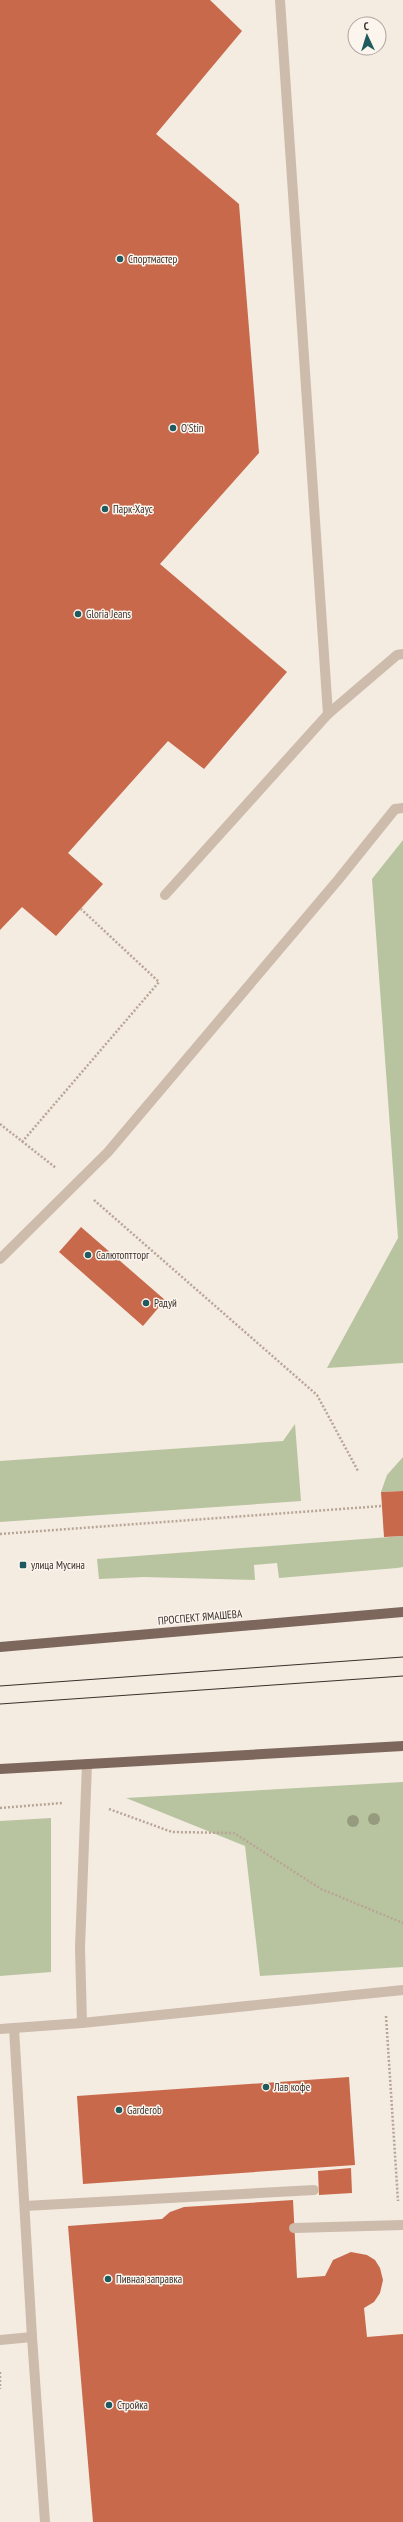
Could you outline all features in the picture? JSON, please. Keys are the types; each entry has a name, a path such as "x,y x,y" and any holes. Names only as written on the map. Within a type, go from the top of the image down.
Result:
{"main road":[{"name":"ПРОСПЕКТ ЯМАШЕВА","path":"0,1647 403,1612"},
{"path":"0,1769 403,1746"}],"lane":[{"path":"280,0 328,714"},
{"path":"165,895 328,714 397,655 403,654"},
{"path":"0,1259 108,1152 338,880 395,809 403,808"},
{"path":"82,2023 80,1948 87,1801 87,1764"},
{"path":"0,2029 82,2023 403,1990"},
{"path":"14,2028 32,2337 45,2522"},
{"path":"25,2206 314,2190"},
{"path":"294,2228 401,2225"},
{"path":"0,2340 32,2337"}],"path":[{"path":"22,1142 159,982 80,909"},
{"path":"0,1124 76,1184 317,1395 358,1471"},
{"path":"0,1534 382,1506"},
{"path":"0,1808 87,1801 172,1832 234,1833 321,1889 403,1923"},
{"path":"385,1992 401,2225"},
{"path":"0,2372 0,2389"}],"green space":[{"path":"403,840 403,1363 327,1368 398,1238 372,879"},
{"path":"295,1424 301,1501 0,1522 0,1461 283,1441"},
{"path":"403,1457 403,1491 381,1492 387,1475"},
{"path":"403,1536 403,1567 397,1568 279,1578 277,1563 254,1565 255,1580 144,1577 99,1579 97,1559"},
{"path":"403,1782 403,1967 260,1976 245,1846 126,1798"},
{"path":"51,1818 51,1972 0,1976 0,1821"}],"building":[{"name":"Парк-Хаус","path":"0,0 210,0 242,31 156,134 239,204 259,453 160,564 287,672 204,769 168,741 68,853 103,884 56,936 22,907 0,930"},
{"path":"81,1227 165,1300 143,1326 59,1252"},
{"path":"403,1491 403,1536 384,1537 381,1492"},
{"path":"349,2077 355,2165 83,2184 77,2096"},
{"path":"351,2168 352,2193 319,2195 318,2171"},
{"path":"293,2200 297,2278 325,2276 333,2260 351,2252 367,2255 375,2260 380,2268 383,2280 380,2293 374,2302 364,2308 367,2337 403,2334 403,2522 93,2522 68,2226 162,2219 170,2212 184,2207"}],"tram line":[{"path":"0,1686 403,1657"},
{"path":"0,1704 403,1676"}],"place":[{"name":"Спортмастер","path":"120,259"},
{"name":"O'Stin","path":"173,428"},
{"name":"Парк-Хаус","path":"105,509"},
{"name":"Gloria Jeans","path":"78,614"},
{"name":"Салютоптторг","path":"88,1255"},
{"name":"Радуй","path":"146,1303"},
{"name":"улица Мусина","path":"23,1565"},
{"name":"Лав кофе","path":"266,2087"},
{"name":"Garderob","path":"119,2110"},
{"name":"Пивная заправка","path":"108,2279"},
{"name":"Стройка","path":"109,2405"}]}
